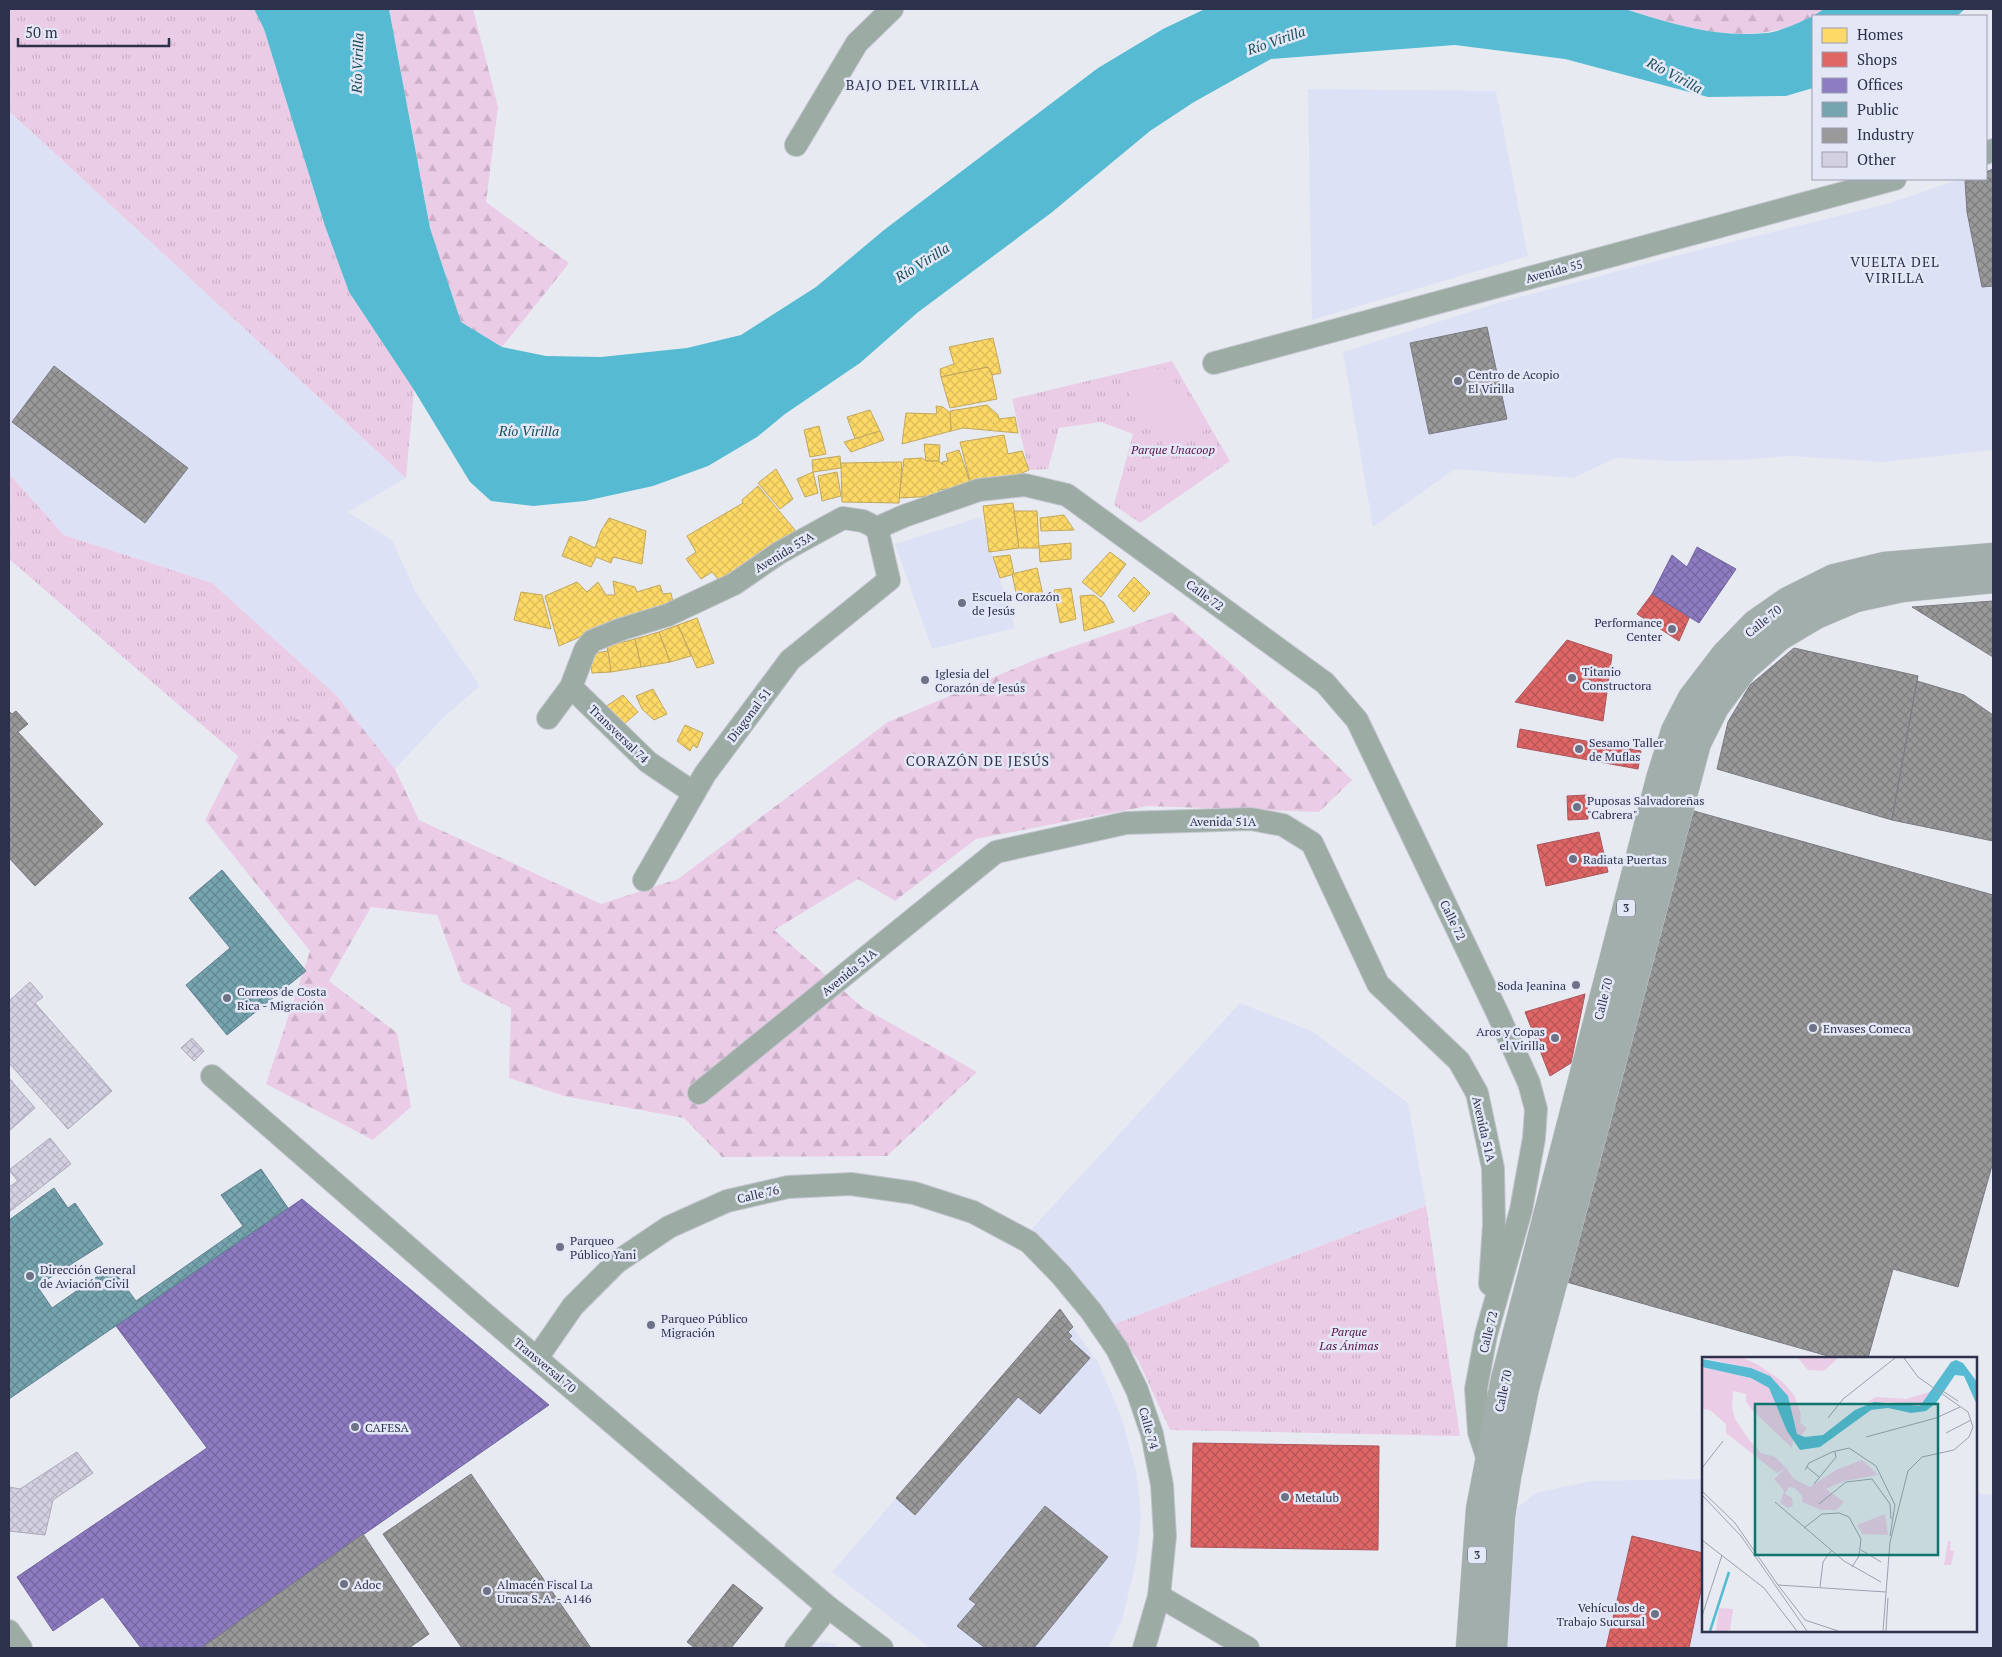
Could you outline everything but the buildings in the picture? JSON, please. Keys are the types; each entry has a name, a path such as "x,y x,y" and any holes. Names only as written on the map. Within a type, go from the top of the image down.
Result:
{"main road":[{"name":"Calle 70","path":"1493,1648 1501,1516 1498,1466 1505,1379 1660,779 1675,731 1692,698 1725,654 1755,624 1788,601 1834,578 1884,566 1993,557"},
{"name":"Calle 70","path":"1470,1648 1480,1509 1498,1466 1535,1348 1697,743 1715,707 1744,668 1779,638 1816,615 1856,598 1902,588 1993,578"}],"street":[{"path":"796,145 857,43 892,9"},
{"name":"Avenida 55","path":"1214,363 1891,180"},
{"name":"Calle 72","path":"877,528 904,516 979,490 1024,485 1067,496 1325,683 1357,720 1497,1012 1528,1083 1536,1109 1534,1138 1521,1210 1486,1335 1476,1389 1480,1432 1498,1466"},
{"name":"Avenida 53A","path":"548,718 571,687 585,650 592,642 622,629 668,615 734,584 779,553 843,518 862,520 877,528"},
{"name":"Diagonal 51","path":"644,880 706,774 790,660 889,580 877,528"},
{"name":"Transversal 74","path":"571,687 648,762 694,793"},
{"name":"Avenida 51A","path":"699,1093 996,852 1126,823 1251,819 1283,825 1312,843 1378,984 1459,1061 1477,1093 1493,1168 1494,1224 1486,1335"},
{"name":"Transversal 70","path":"212,1076 828,1607 882,1648"},
{"name":"Calle 76","path":"537,1358 573,1306 617,1262 669,1227 727,1201 788,1187 851,1184 914,1193 973,1212 1028,1242"},
{"name":"Calle 74","path":"1028,1242 1092,1311 1117,1349 1137,1390 1152,1434 1162,1485 1165,1536 1159,1596 1144,1648"},
{"path":"1159,1596 1248,1648"},
{"path":"796,1648 828,1607"},
{"path":"9,1631 21,1648"}],"shaded area":[{"path":"1308,89 1496,91 1528,256 1312,320"},
{"path":"9,111 406,478 348,512 392,540 416,593 480,686 444,717 395,769 336,695 212,583 64,535 9,474"},
{"path":"1993,167 1993,450 1882,462 1790,456 1743,460 1673,461 1616,458 1573,478 1455,469 1373,527 1343,352 1501,302 1683,254 1887,204 1957,180 1987,180 1987,170"},
{"name":"Escuela Corazón de Jesús","path":"981,517 1015,628 932,649 895,544"},
{"path":"1240,1003 1313,1032 1408,1103 1426,1206 1112,1325 1083,1283 1028,1233"},
{"path":"1060,1309 1099,1364 1122,1419 1136,1471 1141,1516 1136,1562 1122,1621 1108,1648 930,1648 832,1572"},
{"path":"1702,1479 1702,1632 1977,1632 1977,1493 1993,1495 1993,1648 1507,1648 1517,1508 1536,1493 1591,1481"},
{"path":"815,1643 835,1644 839,1648 808,1648"}],"green space":[{"path":"9,9 254,9 264,29 325,226 349,292 414,390 406,478 9,111"},
{"path":"389,9 473,9 498,107 486,202 569,263 502,347 461,322 430,228"},
{"path":"1625,9 1824,9 1801,22 1776,30 1751,33 1700,30"},
{"name":"Parque Unacoop","path":"1172,361 1230,461 1140,523 1114,505 1133,434 1101,422 1059,428 1048,469 1029,470 1012,399"},
{"path":"1162,366 1207,429 1168,451 1127,391"},
{"path":"9,474 64,535 212,583 336,695 238,756 9,559"},
{"path":"1172,612 1241,672 1352,780 1319,812 1148,806 976,839 895,901 858,879 774,930 862,1007 977,1072 887,1156 722,1157 684,1118 564,1096 509,1078 511,1008 462,982 437,915 371,907 329,981 397,1033 411,1107 373,1140 266,1084 310,951 205,820 238,756 336,695 395,769 419,820 601,904 678,879 888,722 1037,659"},
{"name":"Parque Las Ánimas","path":"1426,1206 1460,1436 1170,1430 1138,1360 1112,1325"}],"water":[{"name":"Río Virilla","path":"254,9 389,9 430,228 461,322 502,347 546,356 601,357 687,348 741,335 816,287 884,230 1098,68 1163,29 1205,9 1625,9 1660,20 1712,32 1748,34 1777,31 1812,16 1812,88 1786,96 1708,97 1565,59 1455,45 1271,59 1194,102 1150,131 1051,213 917,313 860,363 785,414 757,437 708,466 653,486 585,501 533,506 491,501 470,482 414,390 349,292 325,226 264,29"},
{"path":"1824,9 1965,9 1958,15 1815,15"}],"place":[{"name":"Centro de Acopio El Virilla","path":"1458,381"},
{"name":"Escuela Corazón de Jesús","path":"962,603"},
{"name":"Performance Center","path":"1672,629"},
{"name":"Titanio Constructora","path":"1572,678"},
{"name":"Iglesia del Corazón de Jesús","path":"925,680"},
{"name":"Sesamo Taller de Muflas","path":"1579,749"},
{"name":"Puposas Salvadoreñas \"Cabrera\"","path":"1577,807"},
{"name":"Radiata Puertas","path":"1573,859"},
{"name":"Soda Jeanina","path":"1576,985"},
{"name":"Correos de Costa Rica - Migración","path":"227,998"},
{"name":"Envases Comeca","path":"1813,1028"},
{"name":"Aros y Copas el Virilla","path":"1555,1038"},
{"name":"Parqueo Público Yani","path":"560,1247"},
{"name":"Dirección General de Aviación Civil","path":"30,1276"},
{"name":"Parqueo Público Migración","path":"651,1325"},
{"name":"CAFESA","path":"355,1427"},
{"name":"Metalub","path":"1285,1497"},
{"name":"Adoc","path":"344,1584"},
{"name":"Almacén Fiscal La Uruca S. A. - A146","path":"487,1591"},
{"name":"Vehículos de Trabajo Sucursal","path":"1655,1614"}],"district":[{"name":"BAJO DEL VIRILLA","path":"913,84"},
{"name":"VUELTA DEL VIRILLA","path":"1895,270"},
{"name":"CORAZÓN DE JESÚS","path":"978,760"}]}
